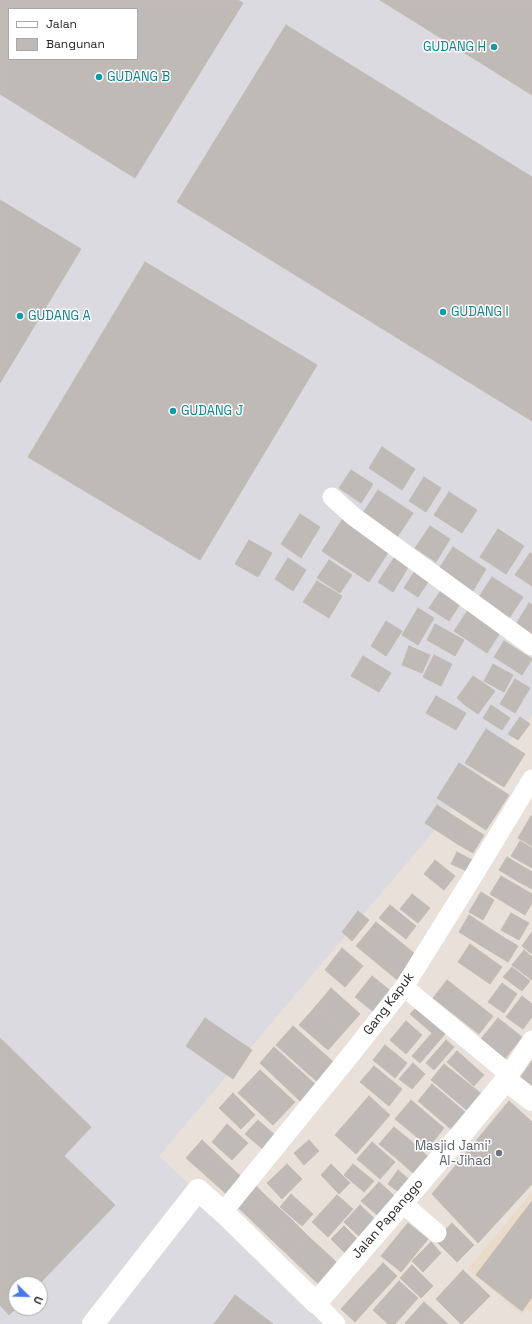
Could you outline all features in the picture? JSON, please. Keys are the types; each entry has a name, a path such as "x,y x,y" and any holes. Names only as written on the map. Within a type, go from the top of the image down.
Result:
{"street":[{"path":"332,497 353,516 532,646"},
{"name":"Gang Kapuk","path":"223,1212 348,1059 404,987 532,779"},
{"path":"404,987 508,1077 532,1100"},
{"name":"Jalan Papanggo","path":"316,1303 508,1077 532,1040"},
{"path":"93,1324 198,1190 223,1212 336,1324"},
{"path":"402,1203 437,1233"}],"shaded area":[{"path":"0,0 532,0 532,715 159,1156 338,1324 0,1324"},
{"path":"532,1192 532,1312 527,1309 521,1314 468,1269"}],"building":[{"name":"GUDANG B","path":"0,0 238,0 243,3 135,178 0,94"},
{"name":"GUDANG H","path":"380,0 532,0 532,95"},
{"name":"GUDANG I","path":"286,25 532,177 532,421 177,202"},
{"name":"GUDANG A","path":"0,200 81,249 0,383"},
{"name":"GUDANG J","path":"145,262 317,365 200,560 28,457"},
{"path":"382,447 415,469 402,490 369,468"},
{"path":"351,470 373,484 361,503 339,488"},
{"path":"424,477 441,488 426,512 409,501"},
{"path":"378,490 413,513 394,542 359,519"},
{"path":"449,492 477,510 462,533 434,515"},
{"path":"300,514 320,527 301,558 281,544"},
{"path":"344,517 391,548 369,582 322,551"},
{"path":"430,526 450,539 436,562 415,548"},
{"path":"498,529 524,546 506,574 480,557"},
{"path":"249,540 272,553 258,577 235,564"},
{"path":"453,547 486,569 471,594 437,572"},
{"path":"398,552 412,561 393,592 378,582"},
{"path":"530,553 532,554 532,586 515,575"},
{"path":"288,558 306,570 293,591 275,579"},
{"path":"329,560 352,575 340,593 317,578"},
{"path":"416,569 430,579 418,597 404,588"},
{"path":"492,577 523,597 506,623 475,603"},
{"path":"317,581 342,596 329,618 303,602"},
{"path":"444,586 464,598 449,621 429,608"},
{"path":"529,603 532,605 532,644 512,631"},
{"path":"418,608 434,618 418,645 402,635"},
{"path":"468,610 501,631 487,653 454,631"},
{"path":"386,621 402,631 386,656 371,646"},
{"path":"435,624 464,640 455,656 427,640"},
{"path":"504,641 532,659 522,675 494,657"},
{"path":"409,646 430,655 422,673 402,665"},
{"path":"434,655 452,664 441,686 423,677"},
{"path":"363,656 391,673 379,692 351,676"},
{"path":"493,664 513,675 504,692 484,681"},
{"path":"473,676 482,682 465,705 457,698"},
{"path":"515,679 530,688 515,713 500,704"},
{"path":"482,682 495,691 478,714 465,705"},
{"path":"436,696 466,713 456,730 426,713"},
{"path":"491,705 510,718 502,730 483,718"},
{"path":"520,717 530,724 518,740 508,734"},
{"path":"486,729 525,754 504,787 465,763"},
{"path":"459,763 509,795 486,830 437,798"},
{"path":"437,805 471,827 459,845 425,823"},
{"path":"531,816 532,817 532,846 518,838"},
{"path":"471,827 484,835 473,853 459,845"},
{"path":"520,841 532,848 532,868 511,856"},
{"path":"457,852 476,862 471,873 451,864"},
{"path":"507,857 527,869 519,882 499,870"},
{"path":"435,860 455,876 444,890 424,874"},
{"path":"527,869 532,872 532,889 519,882"},
{"path":"501,876 532,894 532,903 525,915 490,894"},
{"path":"481,892 494,900 483,920 469,912"},
{"path":"412,894 430,908 418,923 400,909"},
{"path":"390,905 416,926 406,939 379,918"},
{"path":"358,911 369,920 352,941 342,932"},
{"path":"511,913 529,923 519,940 501,930"},
{"path":"469,915 503,937 493,953 459,932"},
{"path":"376,922 420,958 400,982 356,946"},
{"path":"532,932 532,954 522,946"},
{"path":"503,937 518,946 508,962 493,953"},
{"path":"470,944 502,967 490,984 458,962"},
{"path":"342,948 363,966 345,987 325,970"},
{"path":"524,950 532,957 532,980 512,965"},
{"path":"512,967 530,981 522,991 503,977"},
{"path":"372,976 397,996 380,1017 355,997"},
{"path":"447,980 493,1016 479,1034 433,998"},
{"path":"502,983 517,994 504,1013 488,1002"},
{"path":"331,988 360,1014 344,1032 316,1006"},
{"path":"522,996 532,1004 532,1017 523,1029 506,1017"},
{"path":"316,1006 344,1032 328,1050 299,1025"},
{"path":"416,1008 445,1034 420,1063 412,1056 432,1033 410,1014"},
{"path":"205,1018 252,1050 233,1079 186,1046"},
{"path":"498,1018 522,1037 501,1064 476,1045"},
{"path":"406,1021 422,1035 406,1054 390,1040"},
{"path":"293,1026 339,1067 322,1086 276,1045"},
{"path":"0,1038 91,1127 64,1156 115,1205 47,1276 8,1276 8,1314 0,1305"},
{"path":"446,1040 454,1047 434,1070 426,1063"},
{"path":"385,1045 407,1063 395,1078 373,1060"},
{"path":"274,1047 315,1084 300,1101 260,1063"},
{"path":"457,1051 484,1075 474,1086 447,1062"},
{"path":"532,1061 532,1097 515,1085"},
{"path":"413,1063 425,1074 412,1089 399,1079"},
{"path":"444,1064 483,1095 469,1112 431,1080"},
{"path":"374,1066 402,1089 389,1106 360,1082"},
{"path":"260,1070 295,1102 273,1125 238,1093"},
{"path":"432,1084 472,1118 458,1135 418,1101"},
{"path":"233,1093 255,1115 241,1129 219,1108"},
{"path":"369,1096 390,1115 356,1154 335,1135"},
{"path":"411,1100 444,1128 429,1147 395,1119"},
{"name":"Masjid Jami' Al-Jihad","path":"509,1101 532,1122 532,1184 478,1243 432,1194"},
{"path":"258,1120 277,1137 265,1151 245,1134"},
{"path":"227,1124 248,1143 232,1160 212,1142"},
{"path":"394,1127 411,1141 396,1158 379,1144"},
{"path":"202,1140 237,1173 222,1190 186,1158"},
{"path":"309,1140 319,1151 304,1165 294,1153"},
{"path":"411,1141 435,1163 421,1180 396,1158"},
{"path":"372,1142 395,1162 380,1179 357,1159"},
{"path":"287,1164 302,1179 282,1199 267,1183"},
{"path":"331,1164 350,1183 339,1194 321,1175"},
{"path":"353,1164 374,1181 364,1192 344,1175"},
{"path":"398,1170 416,1185 406,1198 388,1184"},
{"path":"237,1173 247,1181 232,1199 222,1190"},
{"path":"379,1182 400,1201 392,1211 371,1191"},
{"path":"253,1183 265,1195 246,1215 234,1204"},
{"path":"371,1191 392,1211 383,1220 361,1201"},
{"path":"291,1194 313,1214 302,1226 280,1207"},
{"path":"265,1195 293,1221 274,1242 246,1215"},
{"path":"337,1195 353,1209 328,1237 312,1222"},
{"path":"532,1201 532,1297 522,1311 476,1275"},
{"path":"360,1205 379,1223 363,1240 344,1222"},
{"path":"293,1221 309,1237 290,1257 274,1242"},
{"path":"408,1223 428,1239 401,1272 381,1256"},
{"path":"452,1223 474,1245 457,1262 435,1240"},
{"path":"344,1226 360,1242 347,1255 331,1239"},
{"path":"309,1237 332,1258 312,1278 290,1257"},
{"path":"431,1242 441,1253 423,1272 412,1261"},
{"path":"332,1258 342,1268 323,1288 312,1278"},
{"path":"383,1263 397,1276 374,1301 360,1288"},
{"path":"412,1265 433,1286 421,1298 400,1278"},
{"path":"463,1270 490,1296 461,1324 436,1299"},
{"path":"399,1281 418,1298 395,1324 388,1324 373,1310"},
{"path":"360,1288 374,1301 355,1322 341,1309"},
{"path":"235,1295 273,1324 214,1324"},
{"path":"424,1302 435,1312 424,1324 405,1323"},
{"path":"435,1312 448,1324 424,1324"}],"place":[{"name":"GUDANG H","path":"494,47"},
{"name":"GUDANG B","path":"99,77"},
{"name":"GUDANG I","path":"443,312"},
{"name":"GUDANG A","path":"20,316"},
{"name":"GUDANG J","path":"173,411"},
{"name":"Masjid Jami' Al-Jihad","path":"499,1153"}]}
